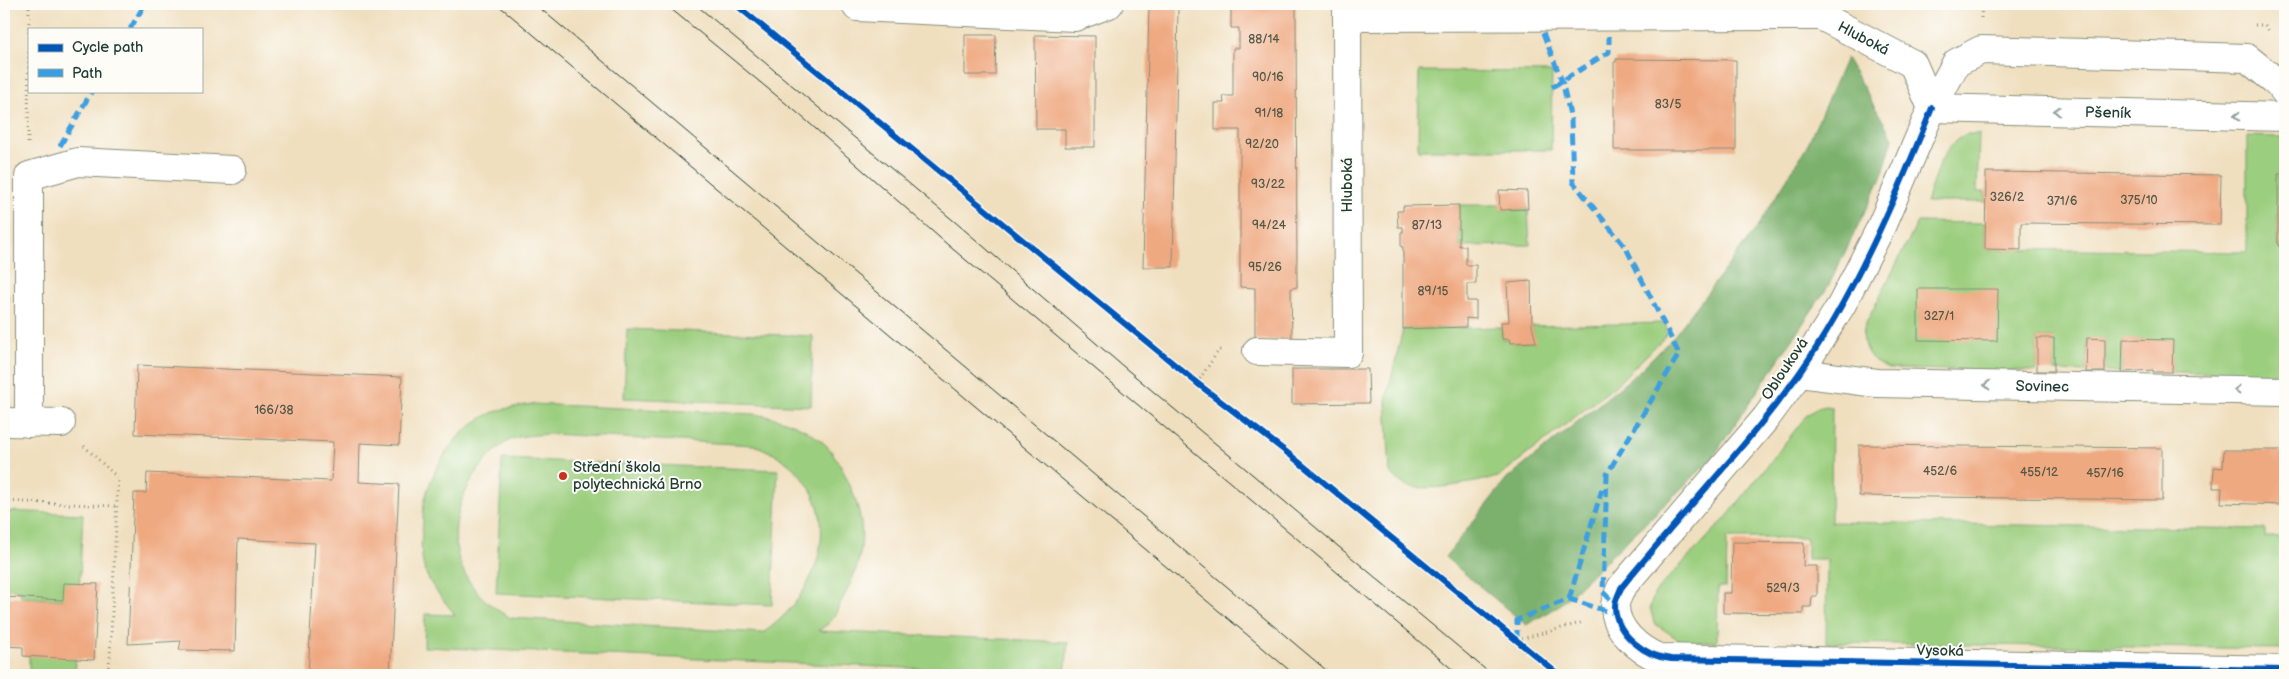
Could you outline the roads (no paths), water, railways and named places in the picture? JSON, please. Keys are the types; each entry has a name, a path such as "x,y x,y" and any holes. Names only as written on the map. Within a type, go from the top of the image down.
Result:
{"street":[{"path":"857,7 884,6 1075,17 1109,4"},
{"name":"Hluboká","path":"1256,351 1348,353 1347,10 1821,16 1913,64 1932,108"},
{"name":"Oblouková","path":"1603,617 1615,604 1621,588 1766,418 1800,373 1842,304 1880,229 1932,108 1956,63 1980,50 2246,58 2279,84 2285,92"},
{"name":"Pšeník","path":"1932,108 2285,117"},
{"path":"70,432 17,422 29,176 78,162 232,170"},
{"name":"Sovinec","path":"1800,373 1877,383 2285,391"},
{"name":"Vysoká","path":"1603,617 1622,629 1648,654 1659,658 2285,670"}],"tram line":[{"path":"497,4 1295,675"},
{"path":"535,4 1332,675"},
{"path":"665,4 800,115 948,245 1459,675"},
{"path":"695,4 1492,675"}],"place":[{"name":"Střední škola polytechnická Brno","path":"563,476"}]}
